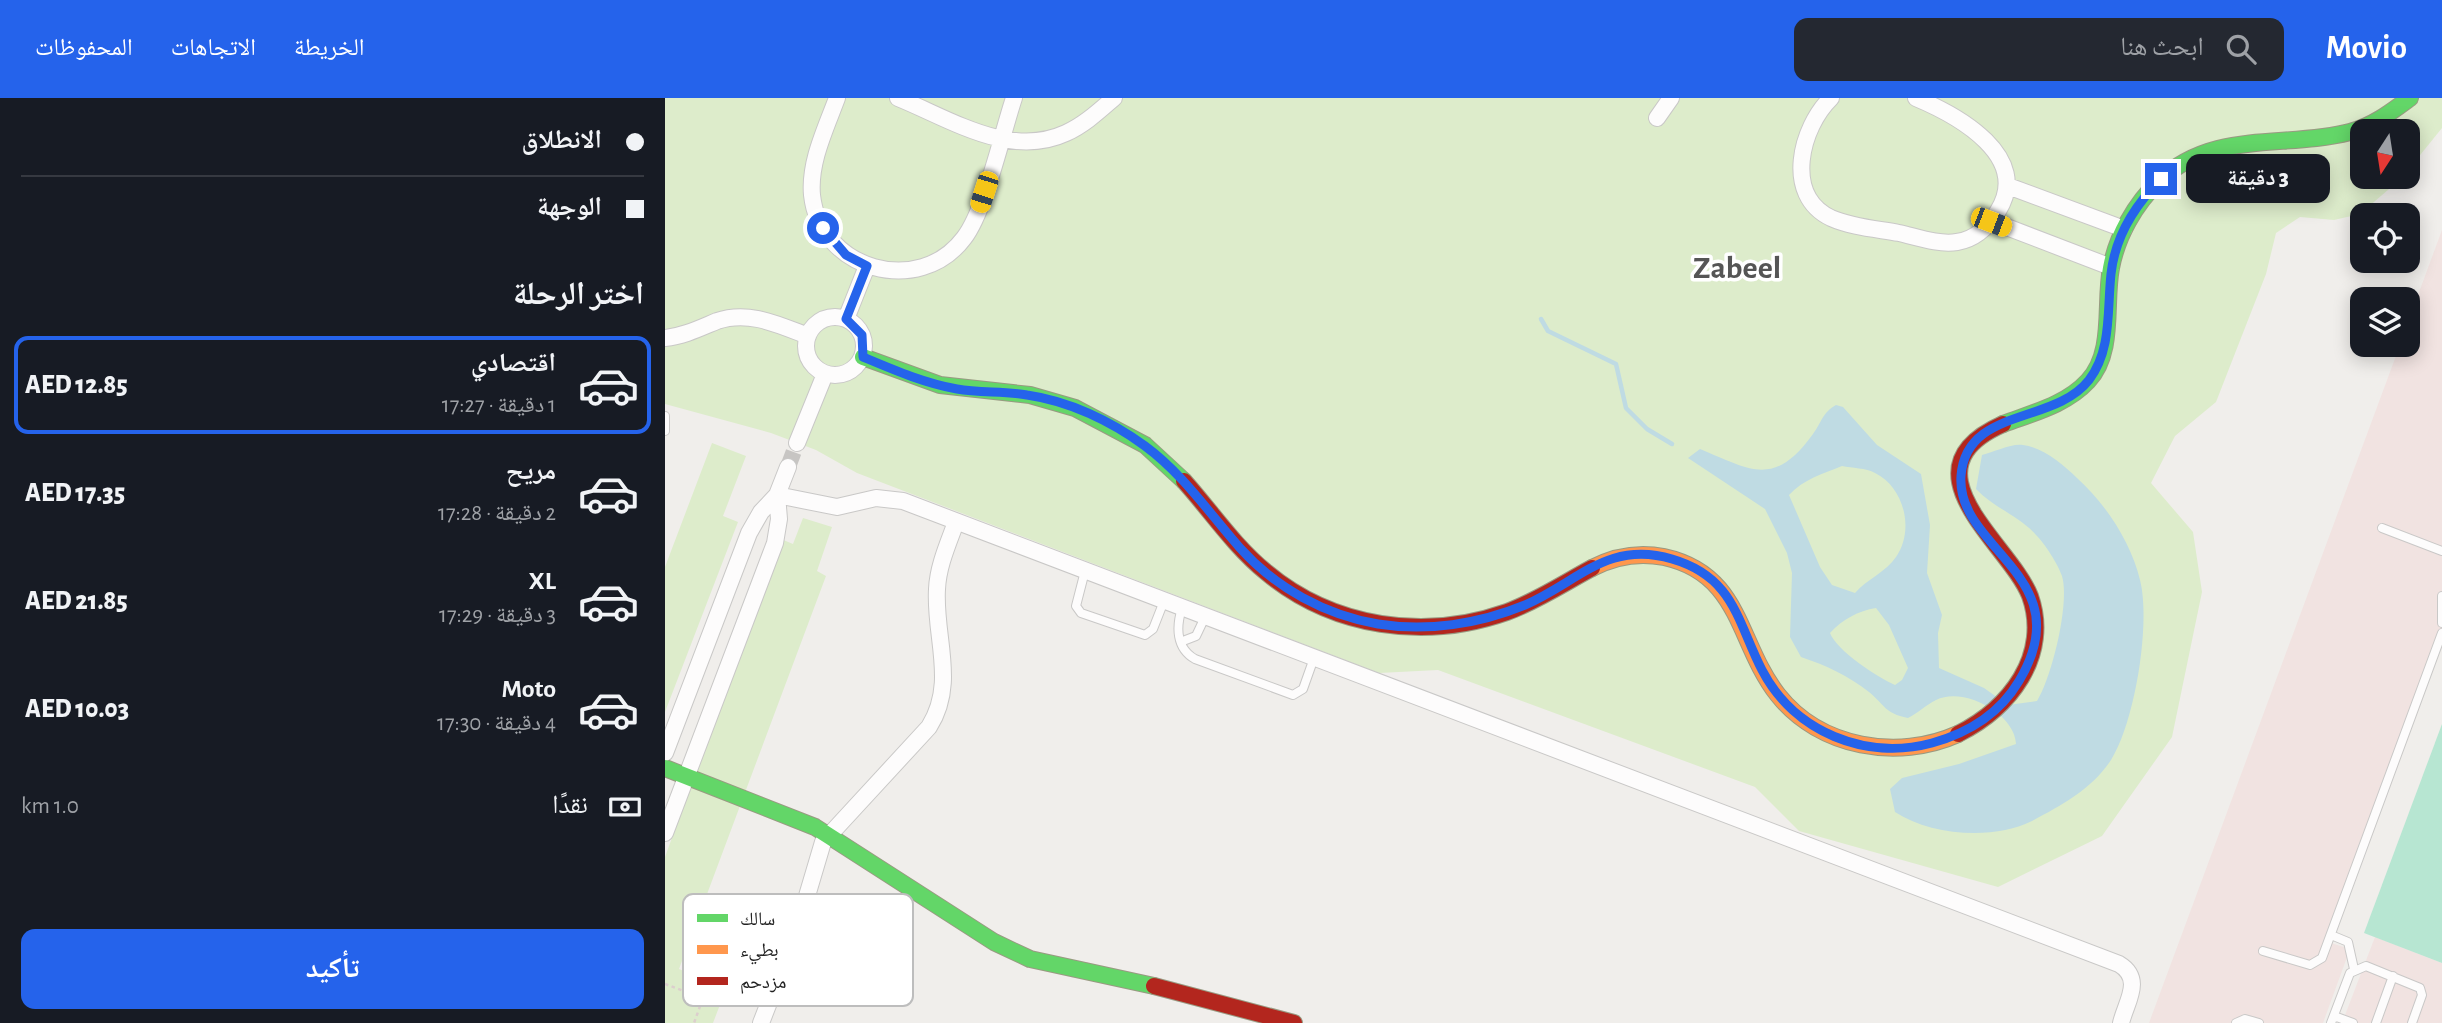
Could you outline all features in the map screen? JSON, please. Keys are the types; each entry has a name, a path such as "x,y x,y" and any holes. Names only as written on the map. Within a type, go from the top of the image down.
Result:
{"street":[{"path":"837,98 813,171 814,206 823,228 837,247 867,266 888,271 921,268 941,259 958,245 976,218 1014,98"},
{"path":"898,98 1000,140 1028,143 1055,138 1079,126 1114,98"},
{"path":"1657,118 1671,98"},
{"path":"1830,98 1808,133 1802,159 1806,192 1820,210 1840,221 1942,242 1969,239 1991,222 2008,186 2006,167 1986,142 1916,98"},
{"path":"863,357 926,382 974,391 1032,395 1069,405 1105,421 1163,459 1266,573 1318,606 1360,620 1404,627 1465,623 1520,607 1582,570 1612,558 1644,555 1679,561 1695,568 1723,590 1742,619 1764,674 1780,697 1801,717 1817,728 1852,744 1896,749 1940,741 1976,725 2004,701 2025,671 2035,635 2030,597 2016,570 1967,507 1962,495 1961,470 1971,447 1989,429 2053,408 2072,397 2088,382 2102,356 2105,341 2111,267 2124,229 2140,202 2161,179 2200,154 2245,141 2317,140 2350,134 2380,121 2410,98"},
{"path":"2008,186 2124,229"},
{"path":"1991,222 2111,267"},
{"path":"846,319 867,266"},
{"path":"665,338 689,333 720,320 745,317 769,321 808,336"},
{"path":"846,319 862,335 863,357 848,373 825,374 809,358 808,336 824,320 846,319"},
{"path":"797,443 825,374"},
{"path":"665,833 775,543 779,519 778,495 788,467"},
{"path":"778,495 837,507 876,498 894,499 2119,964 2130,973 2133,981 2121,1023"},
{"path":"665,753 749,533 761,512 778,495"},
{"path":"807,894 819,850 828,834 922,736 940,706 944,683 936,592 941,565 956,522"},
{"path":"665,768 800,820 828,834 994,942 1021,955 1050,964 1134,980 1294,1023"},
{"path":"761,1023 768,1006"}],"lane":[{"path":"665,416 665,431"},
{"path":"2382,528 2442,551"},
{"path":"1085,571 1076,606 1084,614 1145,635 1153,629 1164,601"},
{"path":"2442,596 2442,622"},
{"path":"1182,608 1176,628 1187,654 1195,659 1293,695 1303,689 1314,658"},
{"path":"1183,641 1196,636 1205,617"},
{"path":"2263,951 2314,965 2322,958 2442,633"},
{"path":"2331,935 2348,942 2354,969"},
{"path":"2353,1023 2332,1019 2347,979 2354,969 2366,966 2420,988 2422,995 2412,1023"},
{"path":"2376,1023 2393,976"},
{"path":"2236,1023 2245,1019 2259,1023"}],"path":[{"path":"665,984 683,991"},
{"path":"694,1023 700,1006"}],"shaded area":[{"path":"2442,230 2442,642 2331,943 2350,949 2323,1023 2149,1023 2396,357 2420,357 2420,290"},
{"path":"2375,937 2442,963 2442,1023 2342,1023"}],"green space":[{"path":"665,98 2442,98 2442,128 2420,155 2420,119 2350,119 2350,189 2389,189 2373,203 2350,203 2350,216 2334,220 2300,217 2276,233 2266,274 2216,402 2175,436 2151,483 2193,532 2202,592 2172,737 2102,836 1998,887 1799,831 1755,787 1438,670 1379,673 857,473 816,450 771,433 665,404"},
{"path":"712,443 746,456 723,516 738,522 665,712 665,567"},
{"path":"803,518 832,527 817,571 826,576 707,894 683,894 683,958 679,969 683,971 683,1006 720,1006 713,1023 665,1023 665,857 781,539 793,544"},
{"path":"2442,724 2442,963 2364,933"}],"water":[{"path":"1836,405 1843,407 1877,445 1921,474 1930,525 1927,573 1942,615 1938,633 1939,668 1984,688 2008,705 2037,701 2043,690 2054,658 2062,621 2064,588 2058,566 2040,539 2030,528 1976,489 1982,455 2019,445 2038,449 2052,457 2097,499 2116,524 2130,552 2140,580 2143,599 2142,646 2134,698 2120,743 2111,760 2086,788 2032,821 2000,831 1963,833 1926,826 1895,812 1890,789 1902,778 1959,764 2016,744 2007,722 1986,706 1960,697 1936,700 1908,718 1900,716 1853,681 1828,667 1801,657 1790,637 1792,573 1787,553 1765,509 1688,458 1700,449 1748,468 1774,468 1799,451","holes":["1842,466 1867,470 1885,480 1899,499 1905,522 1902,546 1896,557 1855,593 1832,585 1820,567 1789,495 1807,481","1876,608 1889,625 1908,668 1902,680 1895,685 1868,670 1849,655 1830,633 1851,616"]}],"waterway":[{"path":"1541,319 1548,331 1616,364 1626,408 1647,429 1672,444"}],"tunnel":[{"path":"788,467 797,443"}],"traffic: fast":[{"path":"2003,424 2070,396 2088,381 2096,369 2105,342 2111,268 2122,232 2135,210 2159,181 2180,165 2226,147 2350,132 2381,118 2410,98"},
{"path":"863,357 940,385 1030,395 1075,408 1145,445 1184,481"},
{"path":"665,768 815,827 994,942 1030,959 1154,986"}],"traffic: slow":[{"path":"1592,568 1627,556 1645,555 1664,557 1690,566 1709,578 1724,594 1778,695 1795,713 1838,738 1886,748 1910,747 1958,734"}],"traffic: jam":[{"path":"1958,734 1985,717 2008,695 2026,668 2035,638 2035,617 2030,596 2019,576 1970,508 1961,485 1961,463 1973,442 2003,424"},
{"path":"1184,481 1254,562 1292,591 1320,606 1381,624 1444,626 1476,621 1518,608 1592,568"},
{"path":"1154,986 1294,1023"}],"district":[{"name":"Zabeel","path":"1737,268"}],"route":[{"path":"823,228 846,255 867,266 846,319 855,325 862,335 865,346 863,357 936,384 974,391 1032,395 1069,405 1125,432 1163,459 1266,573 1318,606 1338,614 1382,624 1404,627 1445,626 1483,619 1520,607 1538,599 1582,570 1612,558 1628,555 1662,556 1695,568 1723,590 1742,619 1764,674 1774,690 1801,717 1817,728 1852,744 1896,749 1940,741 1976,725 2004,701 2025,671 2034,642 2034,612 2030,597 2016,570 1973,519 1962,495 1961,470 1971,447 1989,429 2000,423 2053,408 2066,401 2088,382 2102,356 2111,267 2124,229 2140,202 2161,179"}]}
